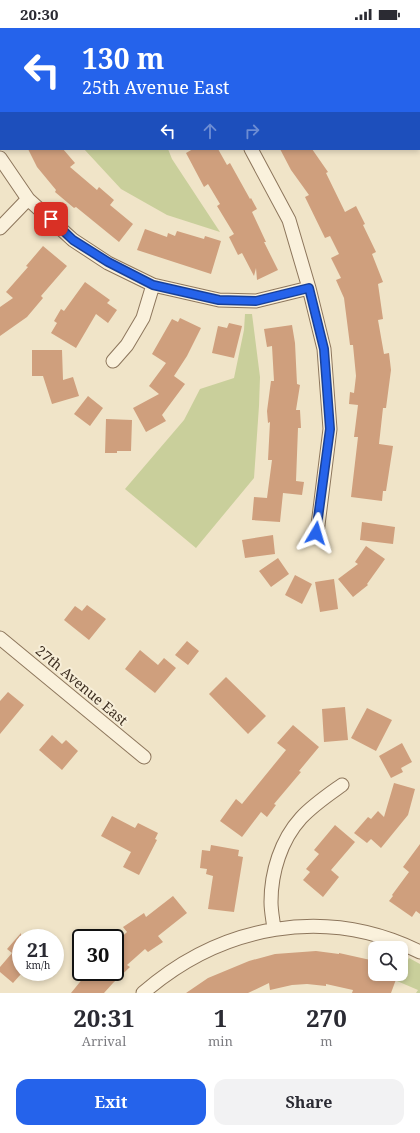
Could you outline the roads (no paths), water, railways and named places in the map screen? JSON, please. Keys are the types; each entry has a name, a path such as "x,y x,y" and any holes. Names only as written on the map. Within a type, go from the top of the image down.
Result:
{"street":[{"path":"252,150 289,220 309,288 324,349 330,429 316,533"},
{"path":"0,158 28,199 73,240 108,262 153,285 219,300 256,301 309,288"},
{"path":"0,228 28,199"},
{"path":"113,361 127,345 143,318 153,285"},
{"name":"27th Avenue East","path":"0,638 144,757"},
{"path":"274,929 271,904 271,887 280,850 301,818 313,806 342,785"},
{"path":"143,993 180,964 203,951 227,941 274,929 312,926 338,928 384,938 420,952"}]}
